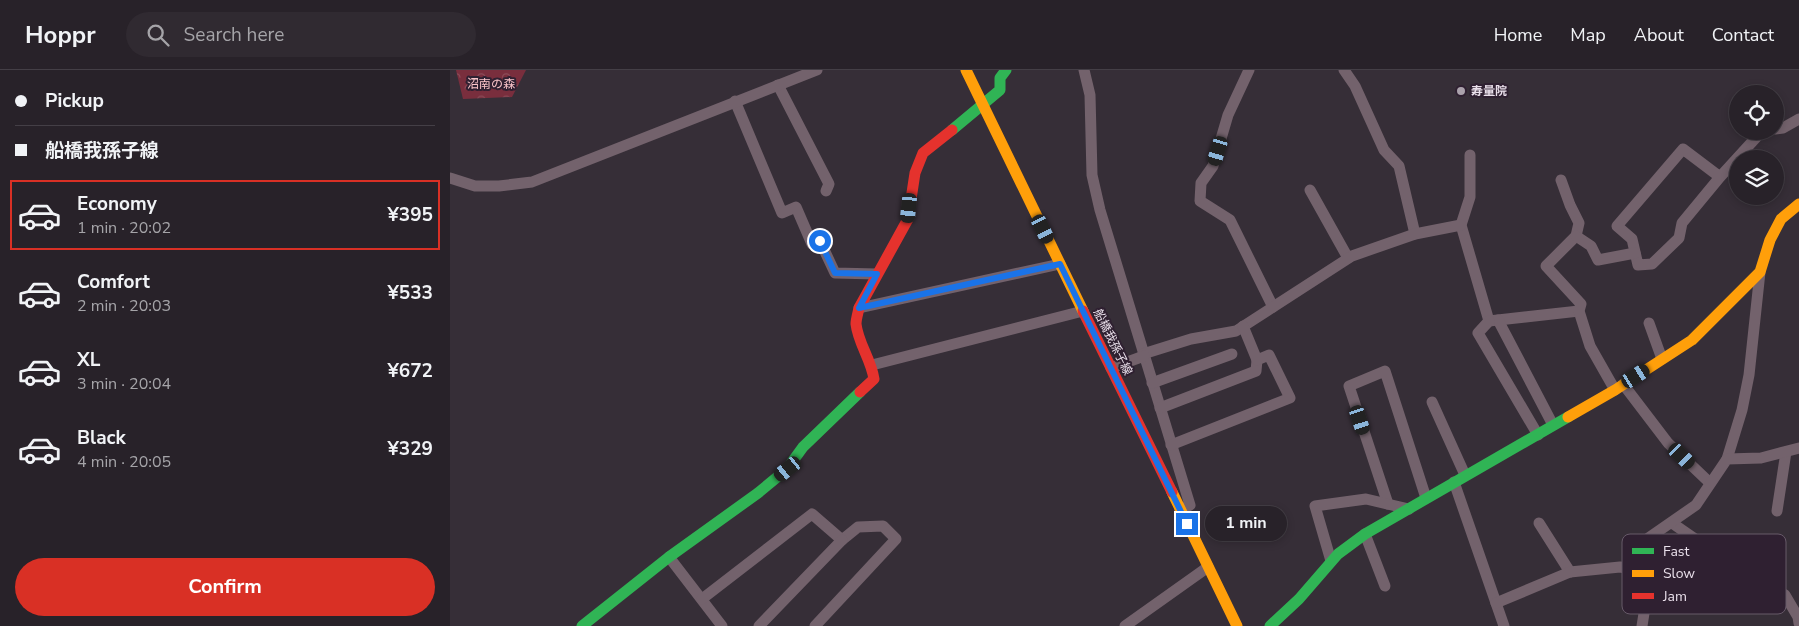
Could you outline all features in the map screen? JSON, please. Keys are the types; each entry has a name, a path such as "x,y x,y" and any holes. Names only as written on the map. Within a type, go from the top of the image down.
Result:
{"street":[{"path":"450,178 475,186 499,186 532,182 817,70"},
{"name":"船橋我孫子線","path":"966,70 1237,626"},
{"path":"582,626 669,557 788,469 803,447 874,379 872,365 861,342 856,324 859,308 908,219 915,172 923,153 1000,90 1000,78 1006,70"},
{"path":"1084,70 1091,108 1092,175 1100,210 1143,355 1190,505 1180,510"},
{"path":"1249,70 1228,115 1214,166 1201,184 1200,201 1230,220 1273,307"},
{"path":"1344,70 1358,92 1384,150 1399,166 1415,234"},
{"path":"778,85 829,184 826,191"},
{"path":"735,101 782,213 796,207 812,244 820,241 835,273 877,274"},
{"path":"1784,127 1799,119"},
{"path":"1720,177 1683,149 1617,226 1632,239 1638,265 1652,264 1679,238 1682,223 1754,140"},
{"path":"1470,155 1470,197 1460,226 1494,320 1553,425"},
{"path":"1561,180 1579,223 1576,236 1546,266 1581,304 1578,312 1590,346 1619,387 1668,443 1710,483"},
{"path":"1310,190 1348,258"},
{"path":"1655,534 1696,505 1727,459 1742,410 1749,375 1760,272 1770,240 1781,219 1798,208"},
{"path":"1111,368 1191,339 1236,331 1348,258 1377,246 1415,234 1460,226"},
{"path":"1576,236 1591,246 1598,260 1635,254"},
{"path":"859,308 1060,264"},
{"path":"1270,626 1298,599 1338,554 1365,534 1619,387 1692,340 1760,272"},
{"path":"872,365 1083,311"},
{"path":"1538,435 1478,333 1494,320 1578,312"},
{"path":"1649,323 1662,359"},
{"path":"1160,408 1256,371 1258,360 1243,326"},
{"path":"1152,383 1232,354"},
{"path":"1171,445 1290,398 1269,355 1258,360"},
{"path":"1388,504 1349,386 1386,370 1426,498"},
{"path":"1432,402 1465,475"},
{"path":"1727,459 1761,458 1799,448"},
{"path":"1777,511 1786,452"},
{"path":"1454,482 1504,626"},
{"path":"1331,561 1315,506 1366,498 1408,509"},
{"path":"702,599 812,514 842,540"},
{"path":"1539,523 1570,572"},
{"path":"1672,523 1688,534"},
{"path":"759,626 842,540 858,527 883,526 896,539 814,626"},
{"path":"1365,534 1385,586"},
{"path":"669,557 722,626"},
{"path":"1125,626 1208,567"},
{"path":"1496,603 1570,572 1622,568"},
{"path":"1794,601 1799,623"}],"green space":[{"name":"沼南の森","path":"456,70 526,70 512,97 463,99"}],"traffic: fast":[{"path":"952,130 1000,90 1000,78 1006,70"},
{"path":"582,626 669,557 758,493 787,469 803,447 860,392"},
{"path":"1270,626 1299,599 1338,554 1365,534 1568,417"}],"traffic: slow":[{"path":"966,70 1083,311"},
{"path":"1568,417 1615,390 1692,340 1760,272 1770,240 1781,219 1799,204"},
{"path":"1172,492 1237,626"}],"traffic: jam":[{"path":"860,392 874,379 857,331 856,322 859,308 908,219 915,173 923,153 952,130"},
{"path":"1083,311 1172,492"}],"place":[{"name":"寿量院","path":"1461,91"}],"route":[{"path":"820,241 835,273 877,274 859,308 1060,264 1187,524"}]}
